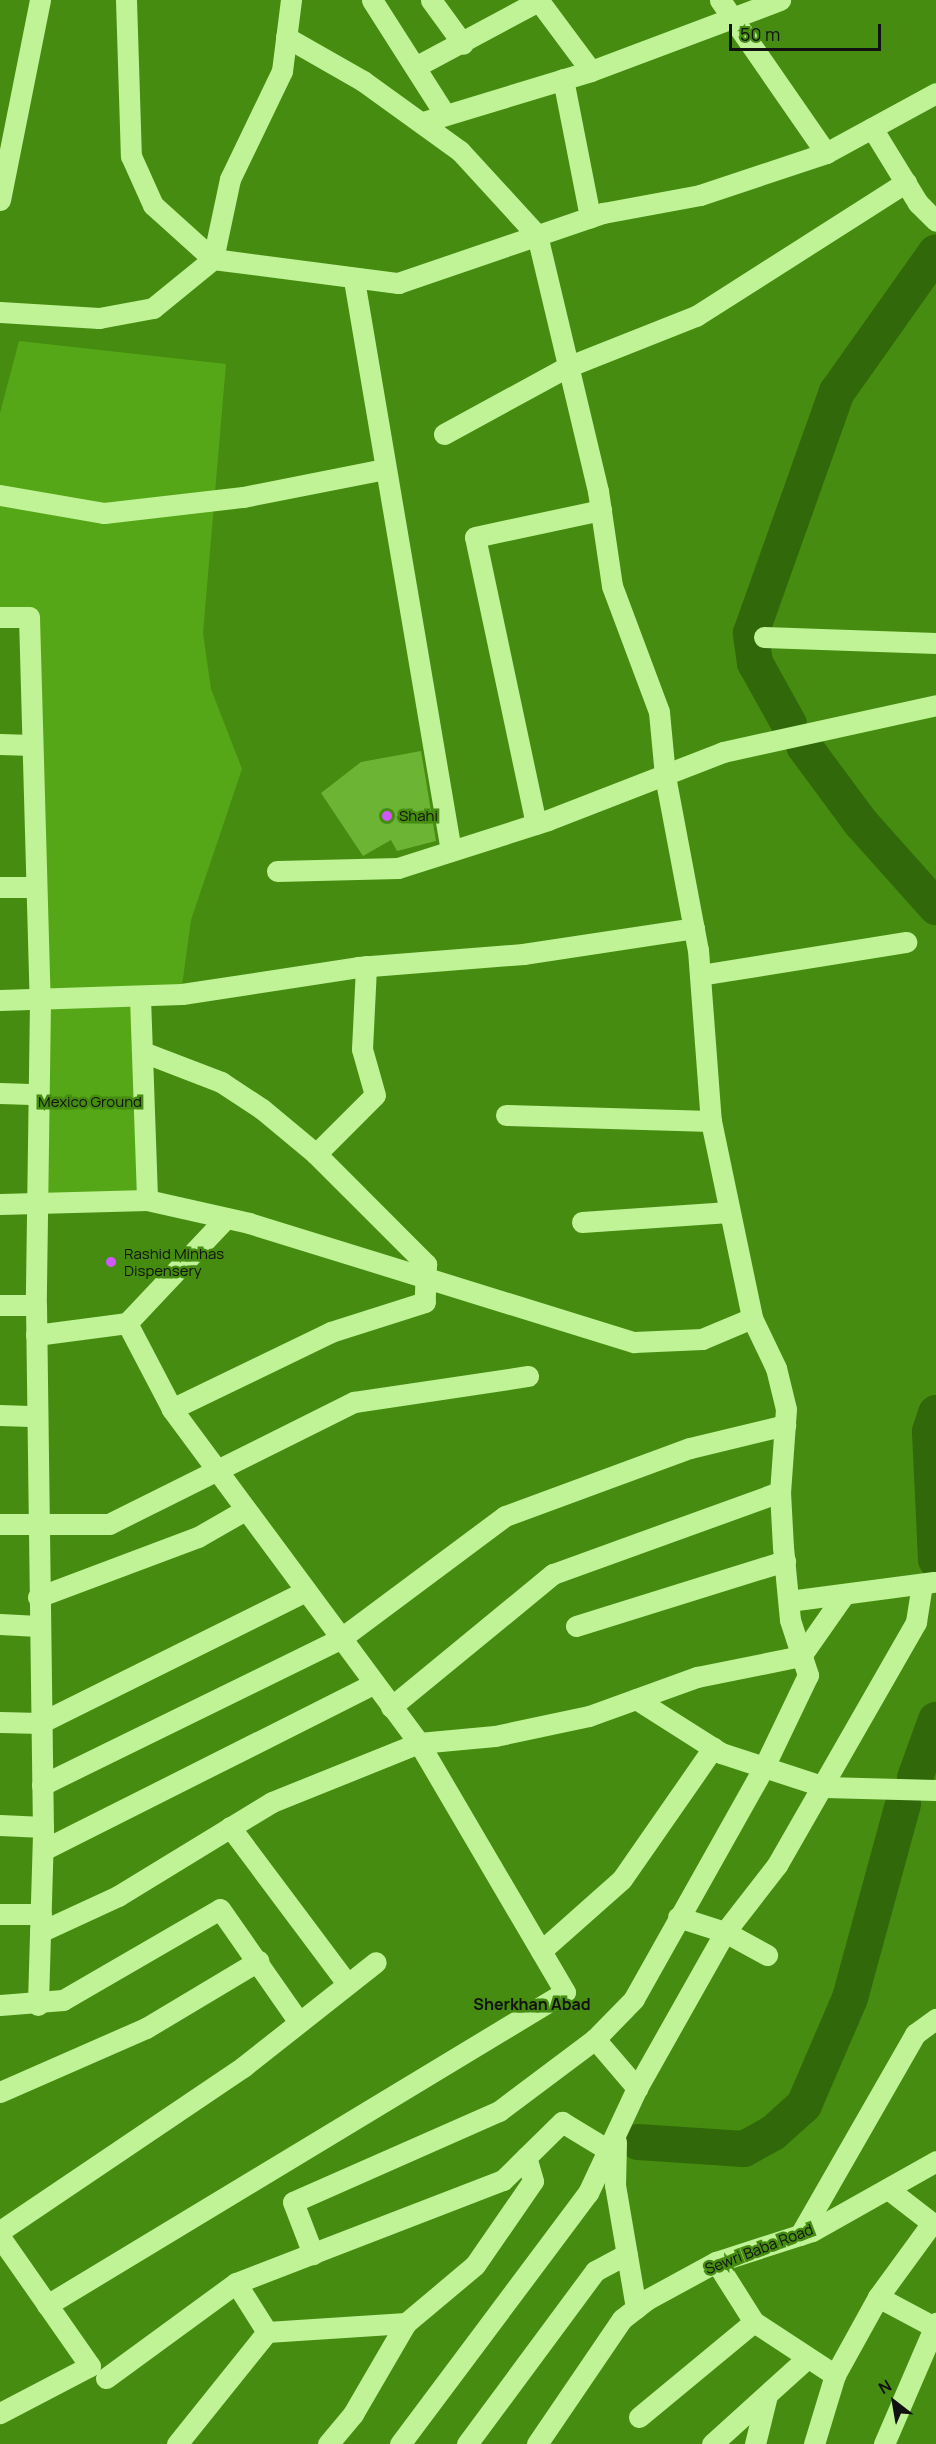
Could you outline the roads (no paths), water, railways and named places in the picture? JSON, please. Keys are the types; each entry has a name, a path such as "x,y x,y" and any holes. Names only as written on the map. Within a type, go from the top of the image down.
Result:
{"street":[{"path":"0,200 40,0"},
{"path":"126,0 131,156 153,205 213,258 354,280 398,283 590,218 700,195 826,153 936,93"},
{"path":"0,312 99,318 153,308 213,258 231,179 282,71 291,0"},
{"path":"372,0 444,113"},
{"path":"431,0 463,44"},
{"path":"720,0 826,153"},
{"path":"423,122 444,113 591,71 780,0"},
{"path":"415,67 463,44 539,1 591,71"},
{"path":"286,37 423,122 468,158 537,235 601,510 612,586 659,712 665,776 694,928 700,975 711,1121 752,1318 776,1368 785,1425 780,1492 785,1561 789,1602 801,1656 808,1675 764,1767 634,1999 595,2039 500,2111 293,2202 313,2254"},
{"path":"563,79 590,218"},
{"path":"872,128 906,182 936,221"},
{"path":"444,434 567,367 696,316 906,182"},
{"path":"354,280 451,850"},
{"path":"0,495 104,513 243,497 385,470"},
{"path":"536,824 475,537 601,510"},
{"path":"0,617 28,617 34,887 40,1000 36,1335 38,1626 43,1850 38,2005"},
{"path":"764,637 936,643"},
{"path":"278,871 398,868 536,824 723,752 936,705"},
{"path":"0,744 32,744"},
{"path":"0,887 34,887"},
{"path":"0,1000 140,997 366,966 523,954 694,928"},
{"path":"700,975 906,942"},
{"path":"316,1154 375,1095 362,1049 366,966"},
{"path":"140,997 147,1200"},
{"path":"143,1052 221,1082 316,1154 417,1250 426,1264 425,1302 330,1332 172,1409"},
{"path":"0,1093 38,1094"},
{"path":"506,1115 711,1121"},
{"path":"0,1204 39,1205 147,1200 226,1218 633,1342 702,1339 752,1318"},
{"path":"582,1222 729,1212"},
{"path":"36,1335 127,1323 226,1218"},
{"path":"0,1305 36,1305"},
{"path":"47,2305 565,1992 419,1743 216,1472 172,1409 127,1323"},
{"path":"0,1524 38,1526 109,1524 354,1402 528,1377"},
{"path":"0,1415 37,1416"},
{"path":"42,1785 340,1639 505,1516 690,1448 785,1425"},
{"path":"391,1707 553,1574 780,1492"},
{"path":"38,1597 198,1537 245,1510"},
{"path":"576,1626 785,1561"},
{"path":"400,2444 588,2193 637,2088 725,1932 777,1865 825,1787 916,1622 929,1583 789,1602"},
{"path":"0,1722 40,1723 306,1592"},
{"path":"0,1914 41,1923 118,1896 272,1802 419,1743 507,1733 589,1716 697,1677 801,1656 843,1596"},
{"path":"0,1624 38,1626"},
{"path":"43,1850 373,1684"},
{"path":"636,1699 713,1748 825,1787 936,1790"},
{"path":"541,1951 622,1879 713,1748"},
{"path":"0,1825 43,1827"},
{"path":"230,1827 345,1981"},
{"path":"0,2005 38,2005 63,2000 220,1910 298,2021"},
{"path":"678,1917 725,1932 767,1956"},
{"path":"0,2092 116,2043 258,1961"},
{"path":"0,2413 90,2366 2,2244 206,2093 345,1981 376,1962"},
{"path":"800,2235 915,2034 936,2019"},
{"path":"595,2039 637,2088"},
{"path":"106,2378 236,2283 503,2180 562,2122 612,2142"},
{"path":"612,2142 615,2185 636,2308"},
{"path":"328,2444 353,2414 406,2323 475,2265 533,2181 526,2157"},
{"name":"Sewri Baba Road","path":"537,2444 622,2319 636,2308 716,2262 800,2235 936,2161"},
{"path":"814,2444 835,2375 878,2297 932,2223 888,2189"},
{"path":"467,2444 595,2271 627,2254"},
{"path":"716,2262 754,2322 806,2359 835,2375"},
{"path":"236,2283 267,2332"},
{"path":"878,2297 935,2326 884,2444"},
{"path":"639,2417 754,2322"},
{"path":"177,2444 267,2332 406,2323"},
{"path":"712,2444 806,2359"},
{"path":"755,2444 767,2394"}],"waterway":[{"path":"789,724 755,663 751,633 837,392 936,252"},
{"path":"804,746 861,823 936,907"},
{"path":"936,1413 930,1432 936,1560"},
{"path":"915,1778 936,1720"},
{"path":"638,2142 744,2149 773,2133 804,2105 850,1998 903,1804"}],"place":[{"name":"Shahi","path":"387,816"},
{"name":"Rashid Minhas Dispensery","path":"111,1262"}],"district":[{"name":"Sherkhan Abad","path":"532,2004"}],"park label":[{"name":"Mexico Ground","path":"90,1102"}]}
